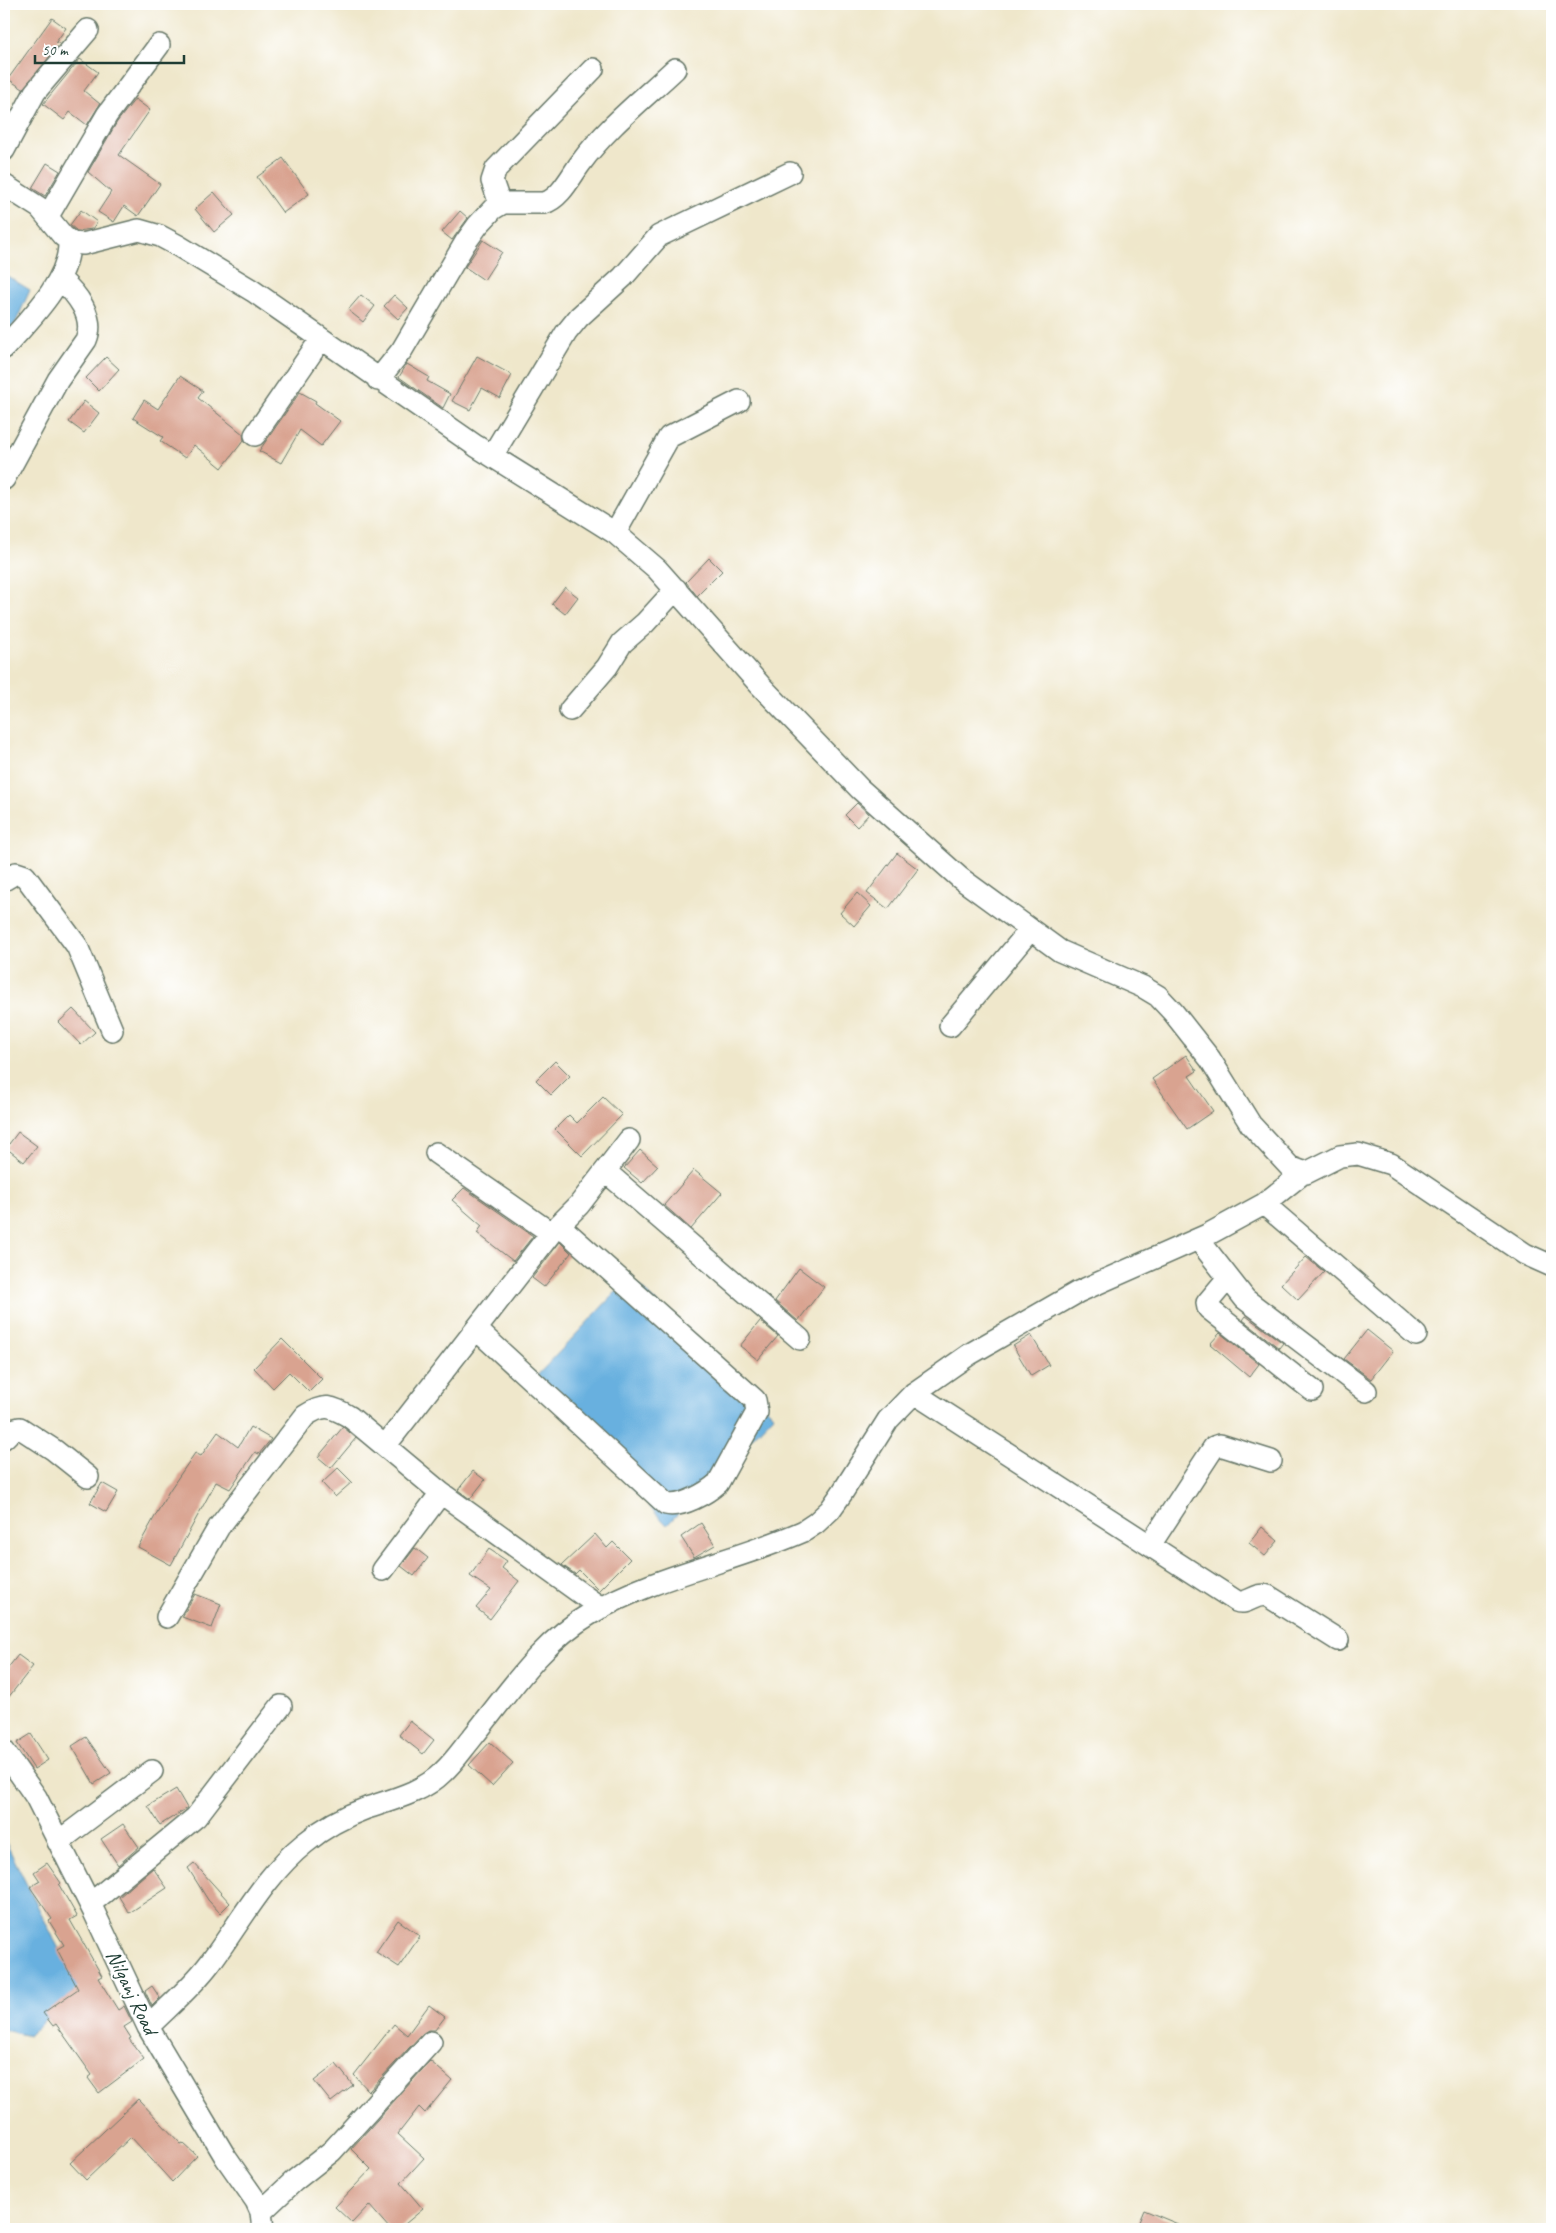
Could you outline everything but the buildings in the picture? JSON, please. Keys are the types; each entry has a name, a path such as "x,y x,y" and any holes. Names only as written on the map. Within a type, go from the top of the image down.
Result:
{"street":[{"path":"4,150 35,92 88,30"},
{"path":"48,216 107,115 159,45"},
{"path":"500,204 492,181 496,170 593,69"},
{"path":"378,380 402,350 471,234 493,209 500,204 550,201 559,193 600,140 675,69"},
{"path":"492,456 566,333 579,317 623,277 653,240 790,173"},
{"path":"4,185 31,201 48,216 69,242 68,259 60,279 4,348"},
{"path":"69,242 83,244 140,230 160,236 254,291 378,380 492,456 614,533 657,569 760,685 860,789 960,878 1030,930 1072,957 1143,987 1158,996 1174,1012 1210,1059 1257,1132 1290,1167 1302,1173"},
{"path":"4,480 54,387 88,337 88,326 82,305 75,292 60,279"},
{"path":"255,435 321,339"},
{"path":"614,533 669,437 739,401"},
{"path":"570,710 607,667 622,643 645,624 676,589"},
{"path":"4,880 16,873 25,876 77,946 112,1030"},
{"path":"950,1026 1030,930"},
{"path":"385,1446 555,1229 579,1205 629,1140"},
{"path":"436,1153 555,1229 755,1400 757,1412 718,1483 710,1490 673,1506 666,1504 476,1329"},
{"path":"148,2027 197,1979 267,1882 296,1851 331,1825 365,1809 407,1795 435,1779 452,1762 552,1641 570,1626 601,1608 644,1589 788,1538 816,1523 842,1493 888,1420 914,1393 970,1354 1078,1292 1198,1239 1264,1204 1302,1173 1310,1172 1346,1154 1358,1154 1392,1164 1525,1254 1552,1266"},
{"path":"605,1170 800,1339"},
{"path":"1264,1204 1416,1334"},
{"path":"1198,1239 1252,1305 1366,1392"},
{"path":"1228,1278 1207,1303 1208,1308 1312,1390"},
{"path":"914,1393 1236,1601 1246,1602 1259,1595 1268,1596 1338,1640"},
{"path":"167,1617 219,1527 305,1416 315,1409 324,1407 335,1409 350,1417 441,1493 601,1608"},
{"path":"4,1438 12,1430 20,1428 54,1450 88,1477"},
{"path":"1150,1546 1214,1447 1220,1444 1271,1461"},
{"path":"383,1570 441,1493"},
{"path":"90,1904 189,1824 223,1784 281,1706"},
{"name":"Nilganj Road","path":"4,1751 36,1797 90,1904 148,2027 226,2158 251,2193 262,2221"},
{"path":"58,1842 152,1771"},
{"path":"262,2221 294,2182 332,2151 431,2042"}],"water":[{"path":"4,274 30,290 15,324 4,333"},
{"path":"630,1277 774,1415 667,1525 531,1382"},
{"path":"4,1839 78,1987 29,2036 4,2030"}]}
